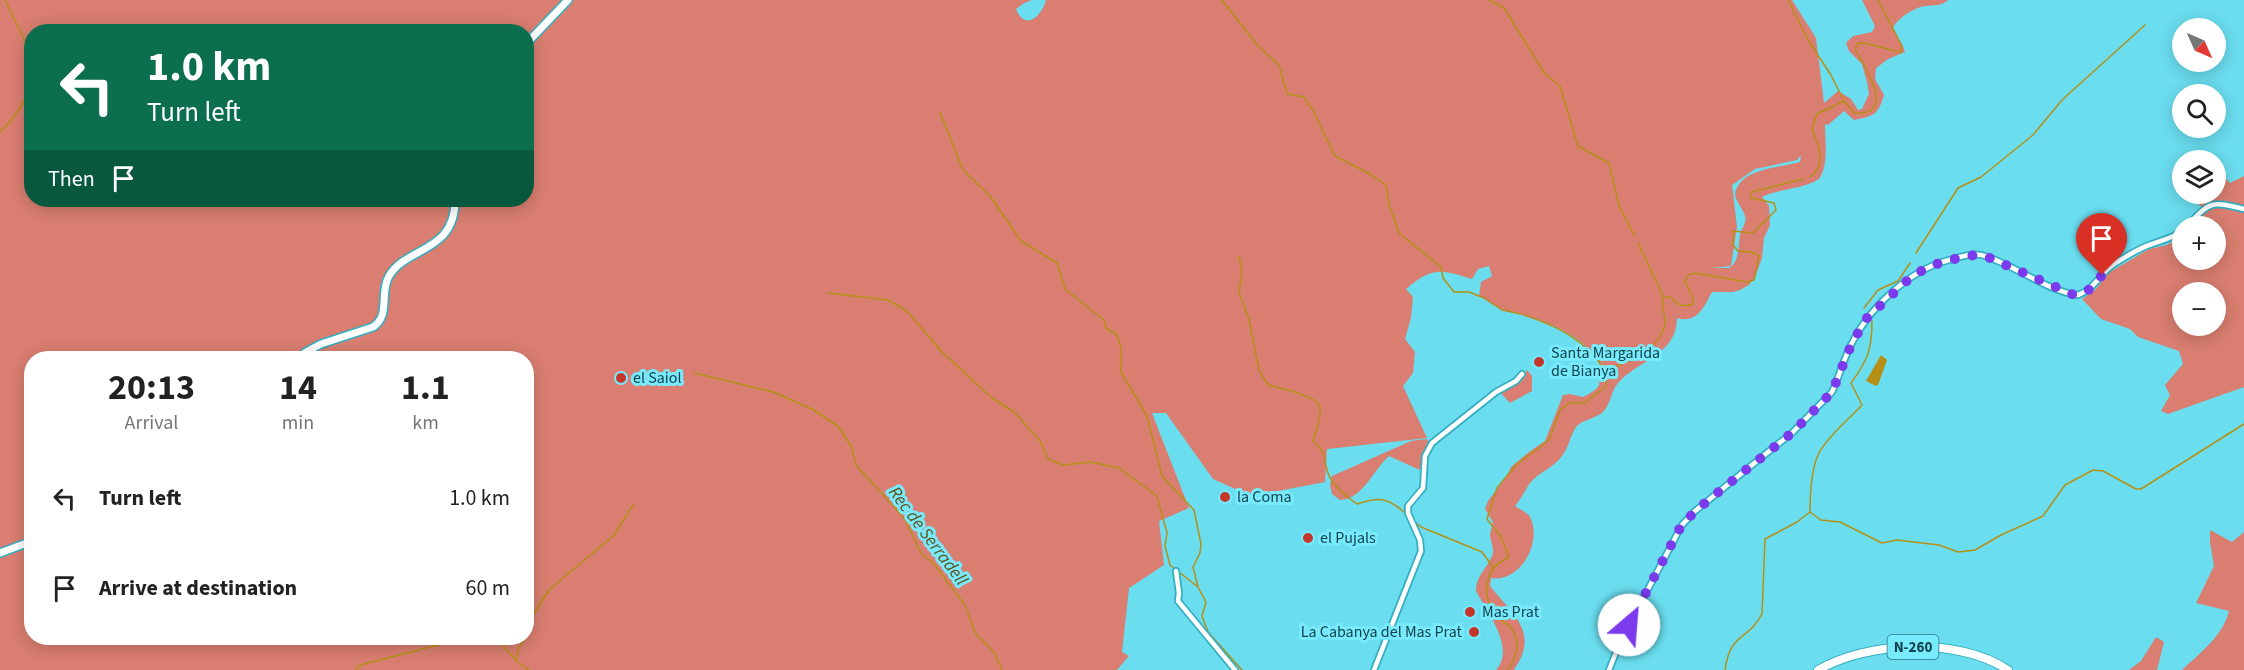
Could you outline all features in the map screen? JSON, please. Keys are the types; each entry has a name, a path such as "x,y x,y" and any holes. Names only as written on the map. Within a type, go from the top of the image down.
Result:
{"main road":[{"path":"534,36 568,0"},
{"path":"308,351 313,347 373,327 380,322 384,312 384,291 389,277 399,265 439,240 449,223 453,207"},
{"path":"0,553 24,544"},
{"name":"N-260","path":"1818,670 1853,655 1878,650 1929,646 1975,654 2008,670"}],"street":[{"path":"2197,216 2208,205 2219,203 2244,209"},
{"path":"1608,670 1621,640 1682,525 1695,511 1793,432 1825,401 1832,392 1859,330 1876,308 1911,277 1930,266 1979,254 2064,292 2078,295 2088,290 2106,270 2117,262 2150,244 2172,237"},
{"path":"1374,670 1421,550 1420,540 1408,513 1408,506 1423,488 1425,456 1432,442 1496,392 1516,381 1522,374"},
{"path":"1176,571 1178,602 1235,670"}],"shaded area":[{"path":"0,0 1032,0 1016,9 1024,20 1028,20 1037,16 1046,0 1792,0 1816,38 1824,103 1838,91 1851,99 1858,110 1862,109 1869,94 1867,82 1862,64 1849,51 1846,43 1853,36 1872,32 1875,26 1862,0 1948,0 1911,11 1893,27 1905,52 1888,59 1876,68 1875,79 1884,95 1880,107 1871,116 1854,120 1844,111 1828,125 1825,124 1825,160 1819,179 1762,197 1769,206 1770,225 1764,238 1762,258 1755,277 1749,285 1733,292 1712,292 1703,308 1695,316 1690,319 1677,318 1671,341 1664,349 1618,383 1603,412 1576,427 1562,456 1530,483 1515,506 1530,517 1533,527 1531,549 1520,567 1502,578 1491,578 1490,586 1515,615 1524,634 1521,657 1514,670 1496,670 1503,651 1501,641 1498,630 1476,591 1478,581 1493,551 1490,536 1493,522 1485,509 1511,467 1545,441 1563,395 1583,397 1595,390 1599,384 1602,366 1583,343 1559,328 1501,309 1479,296 1481,282 1492,276 1489,266 1478,269 1472,279 1452,273 1437,272 1423,277 1406,289 1413,297 1411,318 1405,339 1415,352 1413,373 1403,386 1427,438 1327,449 1325,482 1251,496 1213,479 1166,413 1152,413 1189,508 1159,521 1164,565 1129,588 1122,652 1129,656 1117,670 0,670","holes":["1801,155 1800,162 1761,171 1743,179 1735,195 1745,218 1737,258 1733,265 1729,268 1711,268 1731,266 1737,227 1732,185 1755,169 1797,160"]},
{"path":"2244,176 2244,387 2168,414 2161,411 2170,395 2165,385 2183,364 2179,351 2138,337 2130,329 2101,319 2082,299 2094,291 2110,272 2149,249 2172,242 2172,270 2226,270 2226,216 2202,216 2206,211 2198,204 2226,204 2226,179 2230,183"},
{"path":"1881,355 1887,360 1876,386 1866,381"},
{"path":"1527,370 1532,376 1532,391 1510,403 1499,391 1518,381"},
{"path":"1427,439 1429,443 1420,470 1389,456 1355,495 1340,500 1332,494 1330,485 1332,476 1411,441"},
{"path":"2210,530 2232,542 2244,532 2244,670 2182,670 2216,636 2229,611 2196,603 2214,566"},
{"path":"2156,637 2164,642 2157,670 2129,670 2141,661"}],"waterway":[{"path":"5,0 24,39"},
{"path":"1222,0 1258,46 1279,65 1287,94 1304,97 1335,156 1386,185 1389,205 1399,233 1441,267 1443,278 1454,292 1469,292 1484,298 1502,310 1521,314"},
{"path":"1489,0 1504,8 1545,74 1560,86 1578,146 1609,163 1619,206 1634,235"},
{"path":"1788,0 1808,40 1831,75 1844,101"},
{"path":"1810,177 1820,161 1819,148 1812,129 1817,114 1844,101 1854,113 1867,112 1874,107 1875,89 1855,49 1858,43 1901,52 1902,46 1878,0"},
{"path":"1916,253 1958,188 1981,177 2033,135 2062,100 2145,25"},
{"path":"0,132 11,121 24,100"},
{"path":"940,112 963,170 990,196 1021,241 1057,263 1065,289 1104,320 1106,328 1117,335 1121,348 1121,372 1147,416 1162,476 1194,510 1201,544 1200,553 1193,567 1198,587"},
{"path":"1507,670 1516,655 1516,638 1509,626 1492,610 1486,591 1493,569 1509,557 1501,537 1487,519 1497,488 1516,465 1549,440 1560,410 1569,403 1585,403 1606,386 1606,372 1643,353 1658,339 1665,321 1663,297 1670,297 1683,306 1693,304 1685,281 1688,275 1695,273 1747,282 1754,280 1759,256 1752,252 1738,251 1733,245 1733,231 1753,233 1776,210 1774,203 1751,198 1751,192 1803,179"},
{"path":"1638,243 1663,296"},
{"path":"1239,256 1242,273 1239,292 1249,320 1259,370 1268,385 1312,399 1320,407 1313,440 1323,453 1330,477 1340,490 1357,504 1382,500 1392,503 1404,512"},
{"path":"1864,308 1878,290 1898,281 1910,263"},
{"path":"828,293 888,300 907,311 941,351 992,398 1014,412 1040,441 1048,459 1063,465 1091,462 1119,468 1157,496 1167,533 1165,546 1170,565 1175,569"},
{"path":"1524,315 1570,336 1589,351 1605,371"},
{"path":"1725,670 1731,649 1757,623 1762,614 1765,539 1797,522 1810,512 1813,472 1817,457 1834,432 1862,405 1851,383 1868,354 1872,321"},
{"name":"Rec de Serradell","path":"694,373 773,392 812,409 838,426 851,446 856,465 905,519 921,553 935,565 964,604 976,634 994,652 1002,670"},
{"path":"1810,512 1821,520 1840,522 1882,543 1897,540 1939,545 1958,552 1975,550 2043,516 2065,485 2093,470 2103,471 2136,489 2141,489 2244,424"},
{"path":"534,614 549,590 614,535 633,505"},
{"path":"1414,521 1421,527 1482,552 1493,567"},
{"path":"1179,572 1198,587 1206,602 1202,616 1208,632 1242,670"},
{"path":"356,670 360,665 439,645"},
{"path":"502,645 515,659"},
{"path":"521,645 516,661 529,670"}],"place":[{"name":"Santa Margarida de Bianya","path":"1539,362"},
{"name":"el Saiol","path":"621,378"},
{"name":"la Coma","path":"1225,497"},
{"name":"el Pujals","path":"1308,538"},
{"name":"Mas Prat","path":"1470,612"},
{"name":"La Cabanya del Mas Prat","path":"1474,632"}],"route":[{"path":"1629,625 1682,525 1695,511 1818,409 1832,392 1852,343 1867,318 1911,277 1924,268 1979,254 2074,295 2088,290 2102,275"}]}
